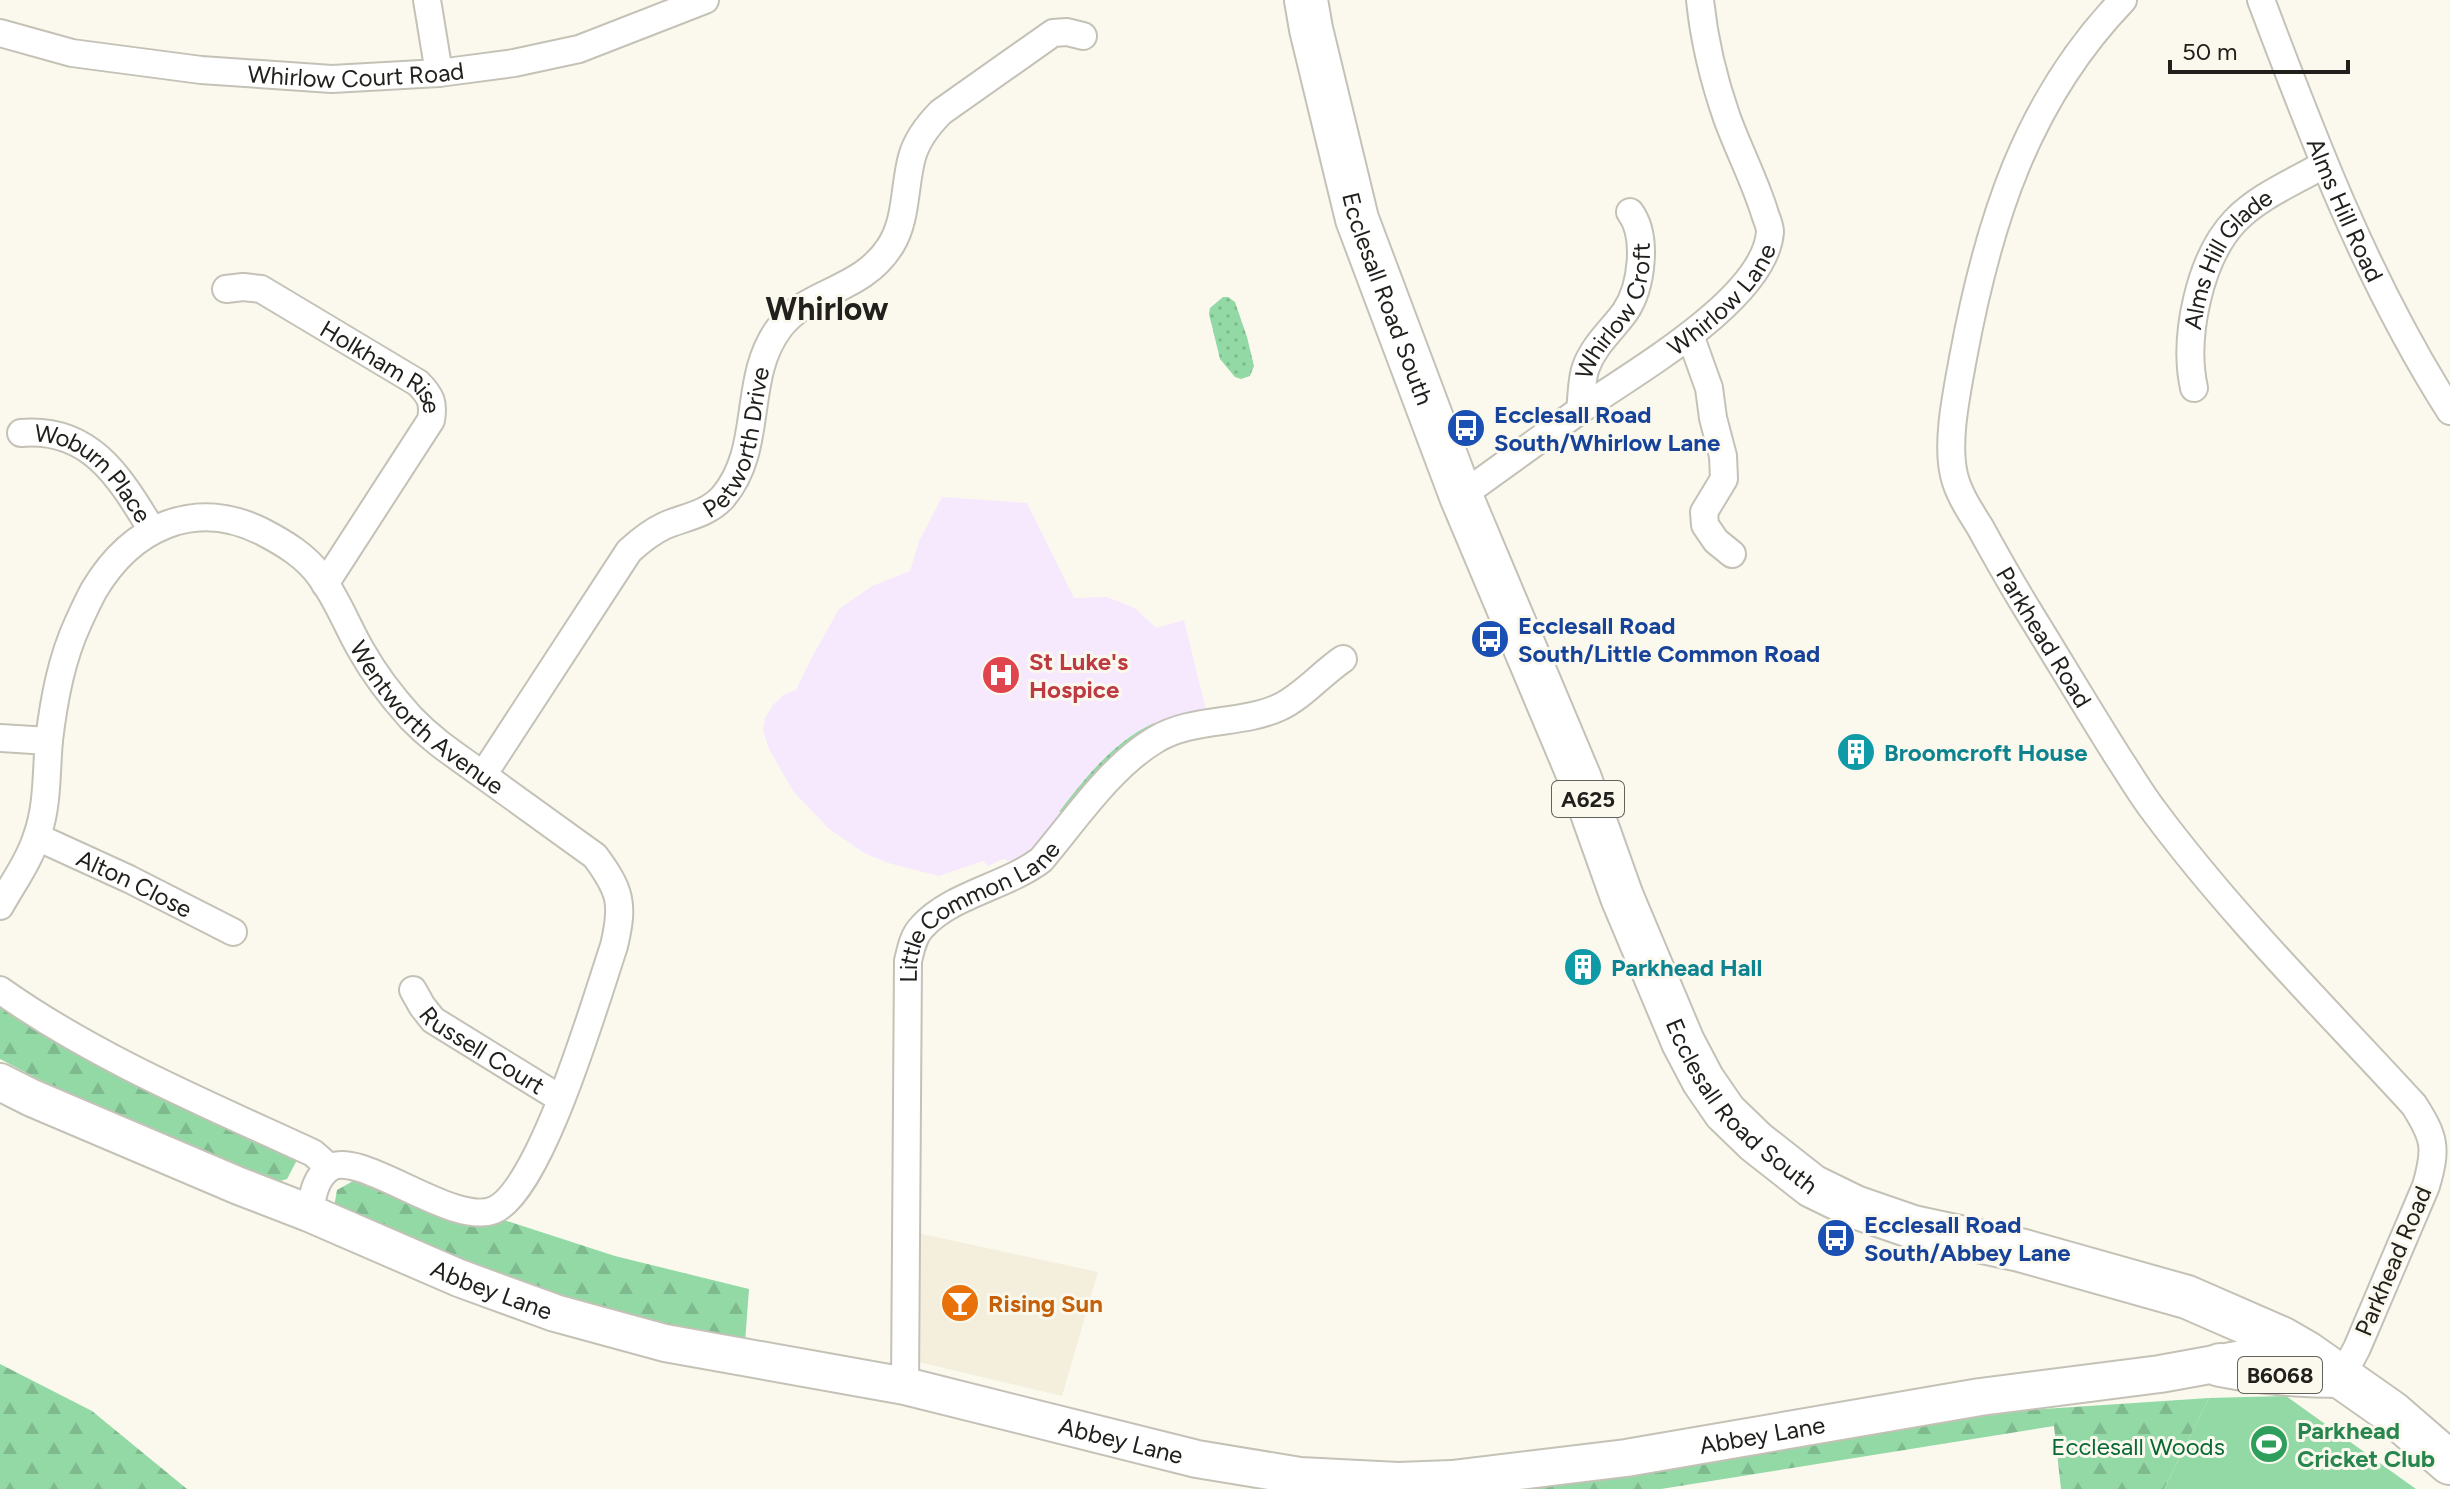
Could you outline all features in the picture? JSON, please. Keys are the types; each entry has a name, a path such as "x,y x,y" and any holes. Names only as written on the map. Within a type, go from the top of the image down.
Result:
{"main road":[{"name":"Ecclesall Road South","path":"1306,0 1357,219 1461,496 1580,779 1622,897 1683,1042 1703,1080 1725,1112 1756,1142 1812,1186 1855,1207 1913,1227 2020,1250 2187,1297 2281,1338 2342,1376 2391,1412 2450,1463"},
{"name":"Abbey Lane","path":"0,1082 225,1181 309,1213 459,1278 555,1313 665,1343 905,1386 1197,1459 1300,1476 1398,1481 1452,1479 1626,1458 1980,1397 2210,1366 2258,1356 2274,1347 2281,1338"},
{"path":"2187,1297 2203,1314 2210,1328 2210,1366"},
{"name":"B6068","path":"2210,1366 2296,1376 2342,1376"}],"street":[{"path":"427,0 439,73"},
{"name":"Whirlow Court Road","path":"0,33 72,53 201,70 332,79 439,73 514,63 579,49 705,0"},
{"name":"Whirlow Lane","path":"1461,496 1690,335 1726,304 1746,281 1766,248 1770,230 1760,196 1727,117 1703,29 1700,0"},
{"name":"Parkhead Road","path":"2123,0 2077,56 2042,110 2013,172 1993,229 1974,300 1960,373 1951,462 1955,480 1966,503 2008,577 2152,809 2206,878 2414,1105 2425,1123 2434,1158 2426,1186 2342,1376"},
{"name":"Alms Hill Road","path":"2261,0 2323,165 2389,305 2450,411"},
{"name":"Petworth Drive","path":"483,775 629,551 665,525 696,516 722,498 738,474 748,446 756,382 766,349 782,324 802,308 866,275 883,259 895,238 904,211 913,156 926,127 941,112 1053,33 1083,36"},
{"name":"Alms Hill Glade","path":"2194,388 2189,368 2196,298 2225,234 2236,220 2257,203 2323,165"},
{"name":"Whirlow Croft","path":"1580,410 1585,368 1597,347 1628,308 1643,256 1636,221 1630,212"},
{"name":"Holkham Rise","path":"226,289 261,289 418,383 434,405 431,420 325,584"},
{"path":"1690,335 1709,388 1723,456 1724,479 1704,512 1705,525 1716,541 1732,554"},
{"name":"Woburn Place","path":"21,433 38,431 59,437 79,444 100,458 119,477 152,530"},
{"name":"Wentworth Avenue","path":"0,906 37,837 45,804 49,741 58,678 93,591 112,564 135,541 176,520 197,517 223,518 252,527 282,542 302,557 320,575 383,686 440,747 595,856 611,878 619,897 620,920 614,946 561,1099 533,1165 505,1205 492,1212 478,1214 429,1199 345,1163 329,1167 313,1153 149,1077 62,1029 0,990"},
{"name":"Little Common Lane","path":"905,1386 908,961 917,934 922,926 945,910 1025,872 1041,860 1129,757 1158,738 1182,728 1278,708 1303,693 1322,673 1343,659"},
{"path":"0,738 49,741"},
{"name":"Alton Close","path":"37,837 233,932"},
{"name":"Russell Court","path":"413,990 433,1020 561,1099"},
{"path":"309,1213 316,1182 329,1167"}],"shaded area":[{"name":"St Luke's Hospice","path":"942,497 1027,503 1074,598 1107,597 1135,608 1156,628 1184,620 1208,718 1160,731 1022,865 1003,859 988,866 983,861 939,876 888,863 864,853 828,828 793,791 769,749 763,731 765,718 773,705 783,695 796,690 839,609 872,586 910,571 919,541"},
{"path":"913,1232 1098,1272 1062,1396 910,1360"}],"green space":[{"path":"1223,297 1235,302 1254,366 1250,376 1241,379 1235,377 1220,359 1209,314 1210,308"},
{"path":"1154,723 1148,735 1073,809 1059,812 1113,750"},
{"path":"0,1006 174,1101 297,1160 287,1179 273,1183 50,1085 0,1059"},
{"path":"355,1180 498,1218 615,1256 749,1289 745,1343 617,1319 515,1285 334,1207 337,1190"},
{"path":"0,1364 92,1411 187,1489 0,1489"},
{"name":"Parkhead Cricket Club","path":"2286,1396 2416,1489 2164,1489 2209,1398"},
{"name":"Ecclesall Woods","path":"2209,1398 2164,1489 2061,1489 2054,1426 1661,1489 1524,1489 1922,1417"}],"place":[{"name":"Ecclesall Road South/Whirlow Lane","path":"1466,428"},
{"name":"Ecclesall Road South/Little Common Road","path":"1490,639"},
{"name":"St Luke's Hospice","path":"1001,675"},
{"name":"Broomcroft House","path":"1856,752"},
{"name":"Parkhead Hall","path":"1583,967"},
{"name":"Ecclesall Road South/Abbey Lane","path":"1836,1238"},
{"name":"Rising Sun","path":"960,1303"},
{"name":"Parkhead Cricket Club","path":"2269,1444"}],"district":[{"name":"Whirlow","path":"827,309"}]}
